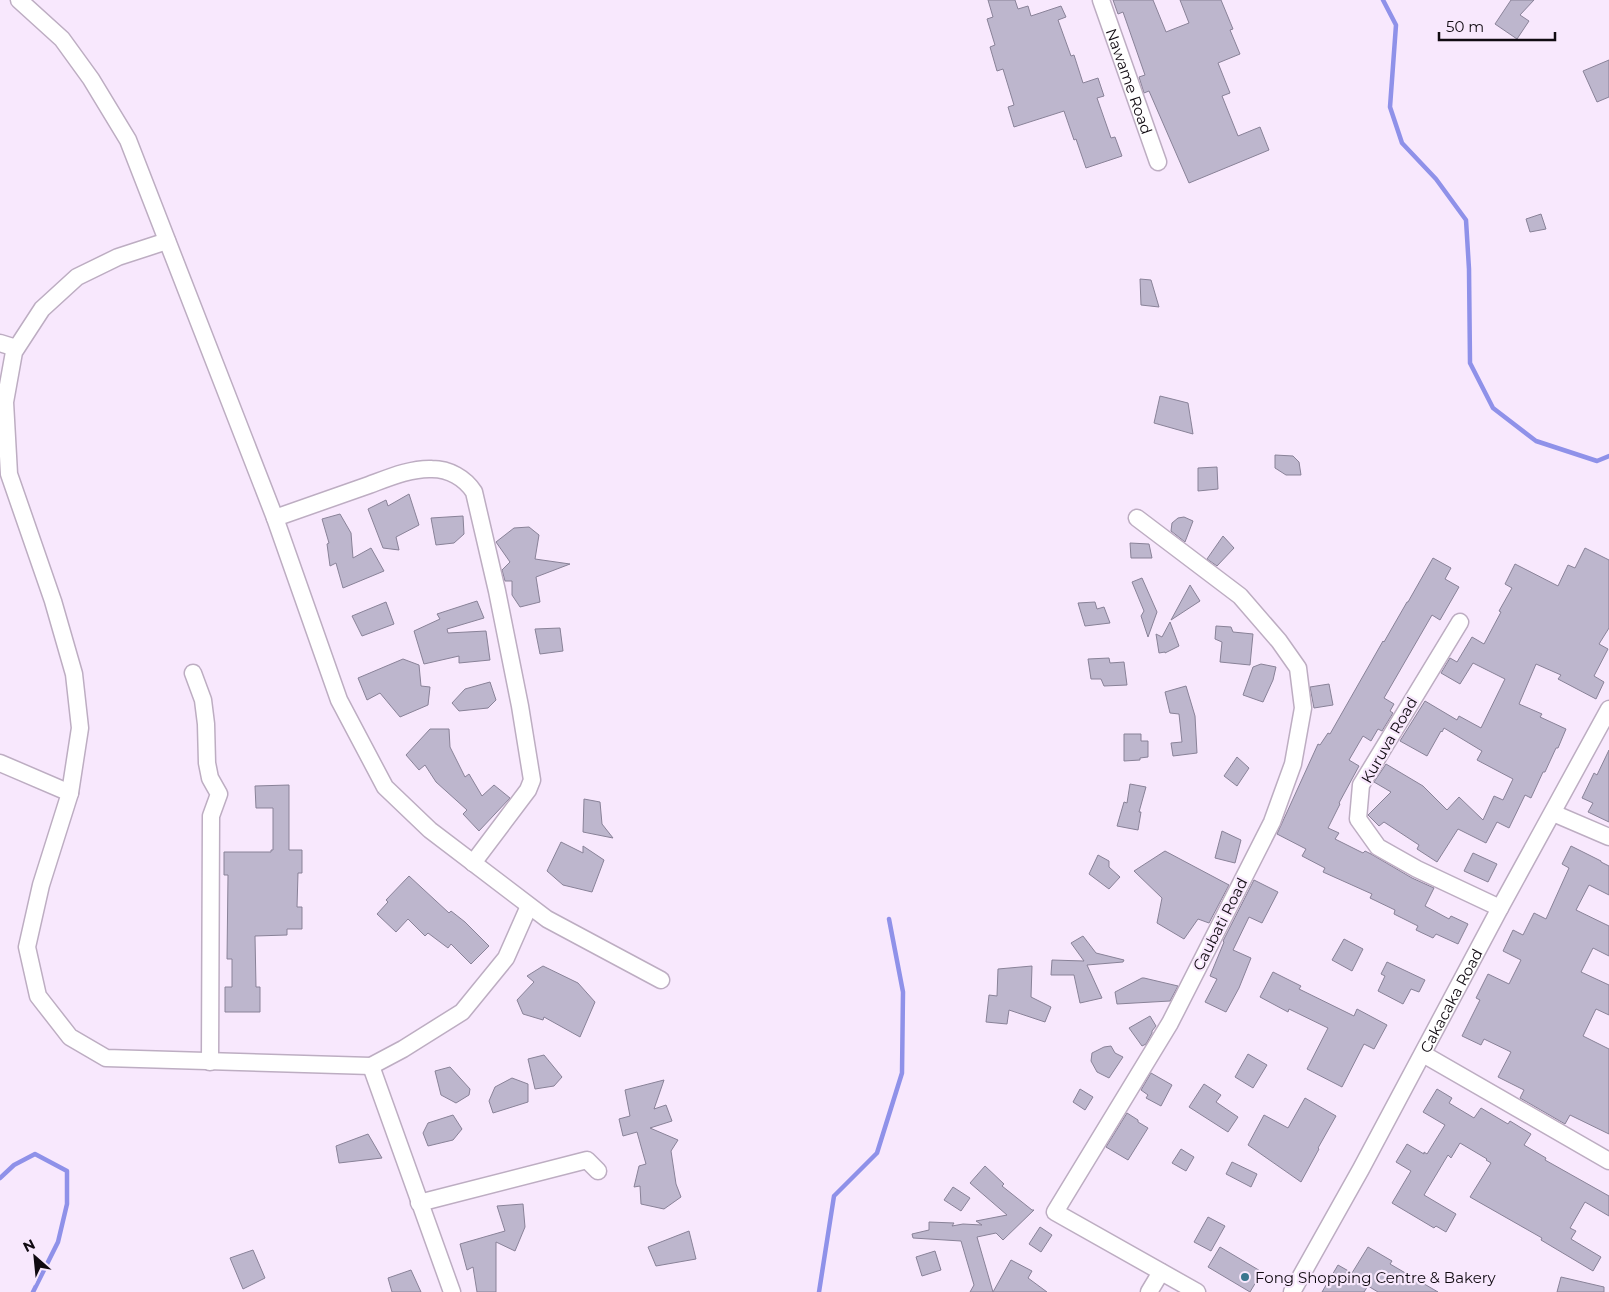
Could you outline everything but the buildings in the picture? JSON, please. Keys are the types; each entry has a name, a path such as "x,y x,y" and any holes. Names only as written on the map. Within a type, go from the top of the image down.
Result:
{"street":[{"path":"19,0 62,39 91,79 128,140 275,518 339,700 385,787 430,830 547,919 661,980"},
{"name":"Nawame Road","path":"1100,0 1158,162"},
{"path":"167,240 118,257 77,277 42,309 14,352 2,402 9,474 53,601 74,674 80,728 70,793 41,885 27,946 38,996 70,1037 106,1058 371,1066 403,1049 462,1012 506,958 529,906"},
{"path":"0,342 16,348"},
{"path":"275,518 392,477 432,468 452,474 466,481 474,492 497,591 532,780 528,790 473,863"},
{"name":"Caubati Road","path":"1137,518 1240,596 1279,641 1298,668 1303,708 1293,764 1272,822 1170,1023 1055,1212 1197,1292"},
{"name":"Kuruva Road","path":"1460,622 1362,785 1358,819 1378,847 1417,869 1500,908"},
{"path":"193,673 203,700 207,763 210,778 219,794 211,816 210,1062"},
{"name":"Cakacaka Road","path":"1292,1292 1609,709"},
{"path":"0,763 70,793"},
{"path":"1553,813 1609,838"},
{"path":"1423,1054 1609,1161"},
{"path":"371,1066 452,1292"},
{"path":"419,1203 587,1160 598,1171"},
{"path":"1149,1292 1162,1272"}],"waterway":[{"path":"1383,0 1396,25 1390,107 1402,143 1436,179 1466,220 1469,269 1470,363 1493,408 1536,441 1597,461 1609,456"},
{"path":"819,1292 834,1196 877,1153 902,1073 903,992 889,919"},
{"path":"0,1178 14,1165 35,1154 67,1171 67,1204 58,1242 33,1292"}],"place":[{"name":"Fong Shopping Centre & Bakery","path":"1245,1277"}]}
